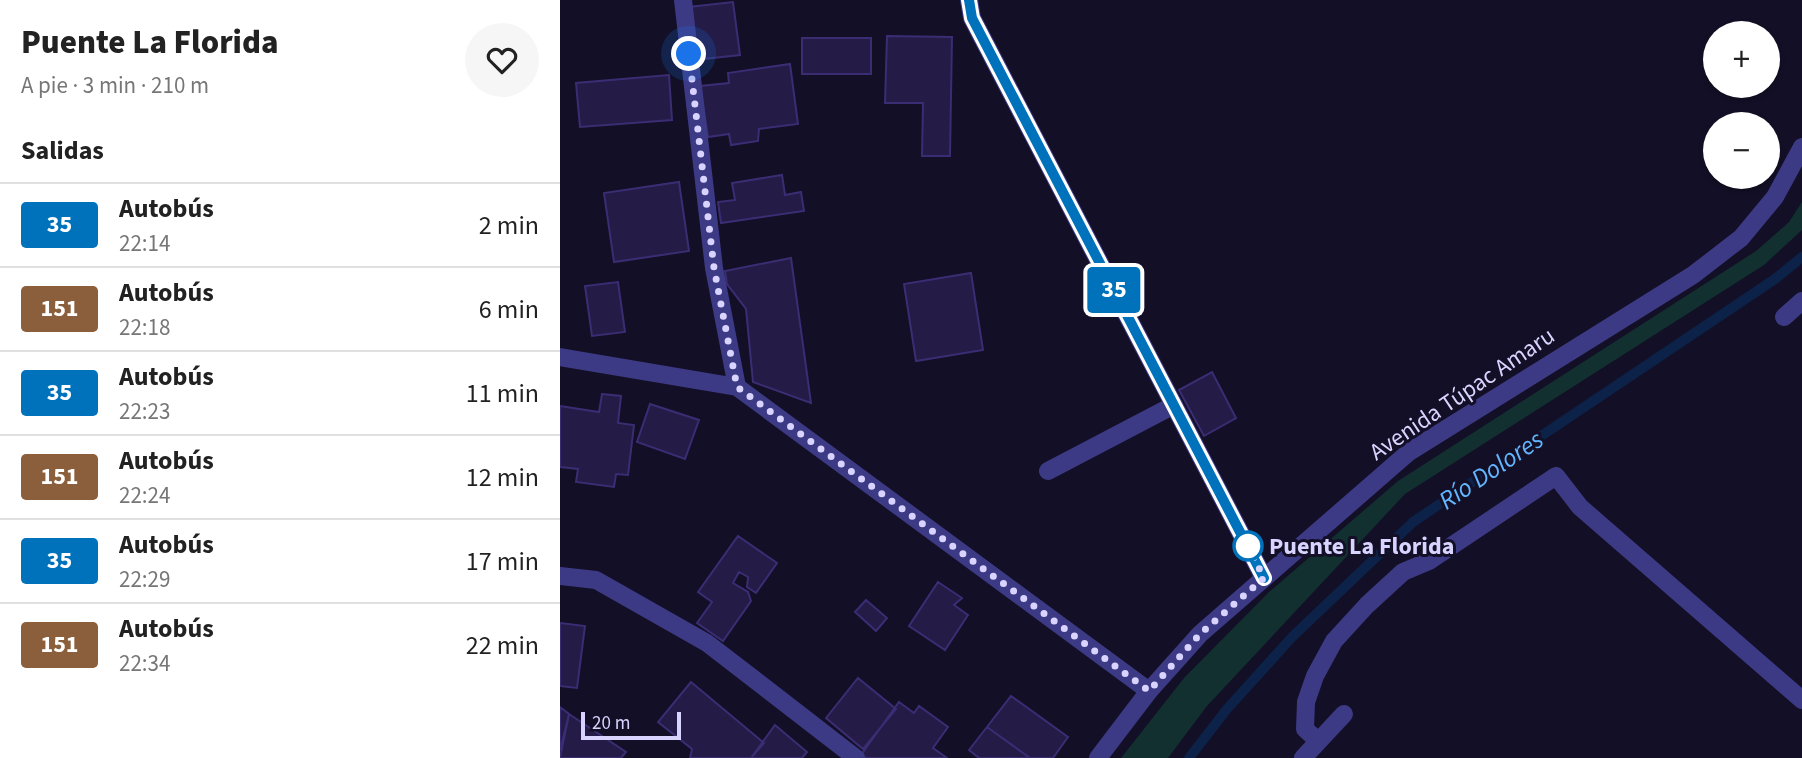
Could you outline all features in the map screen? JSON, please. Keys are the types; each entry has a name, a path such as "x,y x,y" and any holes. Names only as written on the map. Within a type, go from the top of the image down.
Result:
{"street":[{"path":"683,0 714,268 737,387"},
{"path":"969,0 972,18 1264,578"},
{"name":"Avenida Túpac Amaru","path":"1098,758 1149,691 1200,634 1409,452 1693,275 1741,238 1775,197 1802,147"},
{"path":"1784,317 1802,301"},
{"path":"560,357 737,387 1149,691"},
{"path":"1048,471 1174,405"},
{"path":"1318,741 1306,729 1306,702 1315,676 1334,641 1402,572 1429,561 1556,477 1580,507 1802,700"},
{"path":"560,576 596,580 706,643 856,758"},
{"path":"1303,758 1345,714"}],"green space":[{"path":"1802,202 1802,230 1764,265 1405,494 1207,706 1168,758 1121,758 1184,678 1269,592 1398,481 1756,251 1789,222"}],"building":[{"path":"733,2 740,55 695,60 689,7"},
{"path":"887,36 952,37 950,156 922,156 923,103 885,103"},
{"path":"802,38 871,38 871,74 802,74"},
{"path":"790,64 798,124 759,129 758,141 731,145 729,134 708,137 700,86 729,83 728,73"},
{"path":"669,75 672,120 580,127 576,83"},
{"path":"782,175 785,195 801,192 804,211 721,223 718,202 735,200 732,183"},
{"path":"679,182 689,251 614,262 604,193"},
{"path":"791,258 811,403 753,382 746,309 727,284 725,271"},
{"path":"971,273 983,350 916,361 904,284"},
{"path":"618,282 625,332 592,336 585,286"},
{"path":"1212,372 1236,418 1204,436 1179,390"},
{"path":"602,394 621,396 618,423 634,425 628,475 616,474 614,487 576,482 578,469 560,467 560,406 599,412"},
{"path":"650,404 699,420 685,459 637,442"},
{"path":"738,536 777,563 756,593 747,587 748,577 739,572 733,583 748,592 751,601 723,641 697,623 712,602 698,592"},
{"path":"938,582 962,598 954,605 968,615 945,650 909,626"},
{"path":"866,600 887,618 876,631 855,612"},
{"path":"560,623 585,626 577,688 560,686"},
{"path":"858,678 896,709 863,749 826,718"},
{"path":"691,682 764,743 751,758 690,758 692,749 658,722"},
{"path":"1011,696 1068,737 1053,758 1030,758 987,727"},
{"path":"899,702 914,713 919,706 948,727 933,748 947,758 866,758 861,755"},
{"path":"560,707 569,714 560,751"},
{"path":"569,714 626,752 621,758 560,758"},
{"path":"775,725 807,752 802,758 751,758"},
{"path":"987,727 1030,758 979,758 969,750"}],"waterway":[{"name":"Río Dolores","path":"1189,758 1227,709 1293,636 1413,522 1775,279 1802,257"}],"bus line":[{"name":"35","path":"969,0 972,18 1264,578"}],"place":[{"name":"Puente La Florida","path":"1248,546"}],"route":[{"path":"689,54 714,268 737,387 1149,691 1200,634 1264,578 1248,546"}]}
